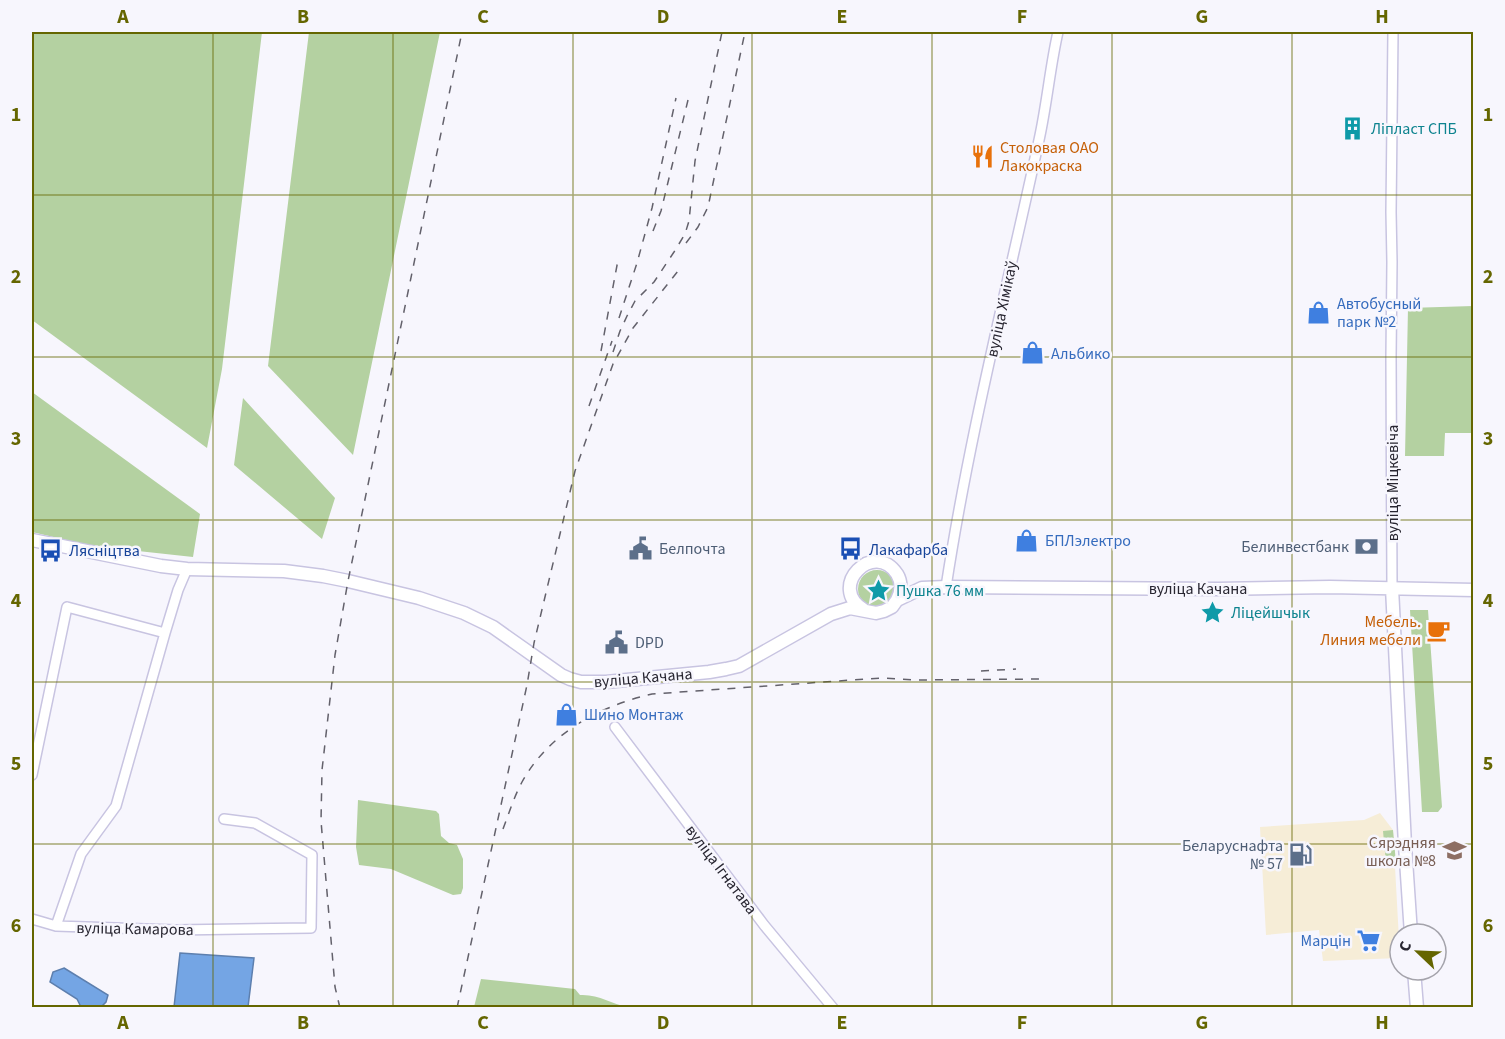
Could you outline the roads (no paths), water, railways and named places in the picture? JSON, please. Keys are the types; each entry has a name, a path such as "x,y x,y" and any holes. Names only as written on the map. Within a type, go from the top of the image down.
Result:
{"main road":[{"name":"вуліца Качана","path":"32,540 161,566 284,571 323,576 419,598 480,620 561,675 581,682 606,682 709,672 739,666 831,614 850,608 876,613 884,611 892,607 897,600 922,588 1218,589 1286,587 1473,590"},
{"name":"вуліца Качана","path":"831,614 851,595 853,575 866,564 885,563 899,577 922,588"},
{"path":"897,600 901,589 899,577"},
{"name":"вуліца Міцкевіча","path":"1392,588 1410,922"},
{"path":"851,595 857,605 867,611"},
{"path":"1415,982 1417,1008"}],"street":[{"name":"вуліца Хімікаў","path":"946,587 962,491 1040,136 1058,32"},
{"name":"вуліца Міцкевіча","path":"1392,588 1393,32"},
{"name":"вуліца Камарова","path":"187,568 165,633 116,806 81,854 56,926 176,930 310,928 312,855 255,823 224,819"},
{"path":"32,775 67,607 165,633"},
{"name":"вуліца Ігнатава","path":"615,727 764,925 833,1008"},
{"path":"32,919 56,926"}],"water":[{"path":"180,953 254,958 248,1007 174,1007"},
{"path":"64,968 108,995 106,1002 101,1007 81,1007 77,999 50,982 53,972"}],"railway":[{"path":"340,1008 335,987 321,821 322,770 335,655 348,581 462,32"},
{"path":"613,352 620,331 635,301 654,282 685,234 689,221 695,161 722,32"},
{"path":"686,243 698,227 708,207 745,32"},
{"path":"619,318 652,208 676,98"},
{"path":"653,231 661,211 688,100"},
{"path":"601,351 618,260"},
{"path":"457,1008 527,685 534,643 575,471 613,364 633,328 678,271"},
{"path":"589,406 612,341"},
{"path":"981,671 1016,669"},
{"path":"503,829 522,782 546,749 561,736 595,714 633,699 652,694 881,678 1039,679"}],"place":[{"name":"Ліпласт СПБ","path":"1353,128"},
{"name":"Столовая ОАО Лакокраска","path":"982,156"},
{"name":"Автобусный парк №2","path":"1319,312"},
{"name":"Альбико","path":"1033,353"},
{"name":"БПЛэлектро","path":"1027,540"},
{"name":"Белинвестбанк","path":"1367,546"},
{"name":"Белпочта","path":"641,548"},
{"name":"Лакафарба","path":"851,549"},
{"name":"Лясніцтва","path":"51,550"},
{"name":"Пушка 76 мм","path":"878,590"},
{"name":"Ліцейшчык","path":"1213,612"},
{"name":"Мебель. Линия мебели","path":"1439,630"},
{"name":"DPD","path":"617,642"},
{"name":"Шино Монтаж","path":"566,714"},
{"name":"Сярэдняя школа №8","path":"1454,851"},
{"name":"Беларуснафта № 57","path":"1301,854"},
{"name":"Марцін","path":"1369,940"}]}
